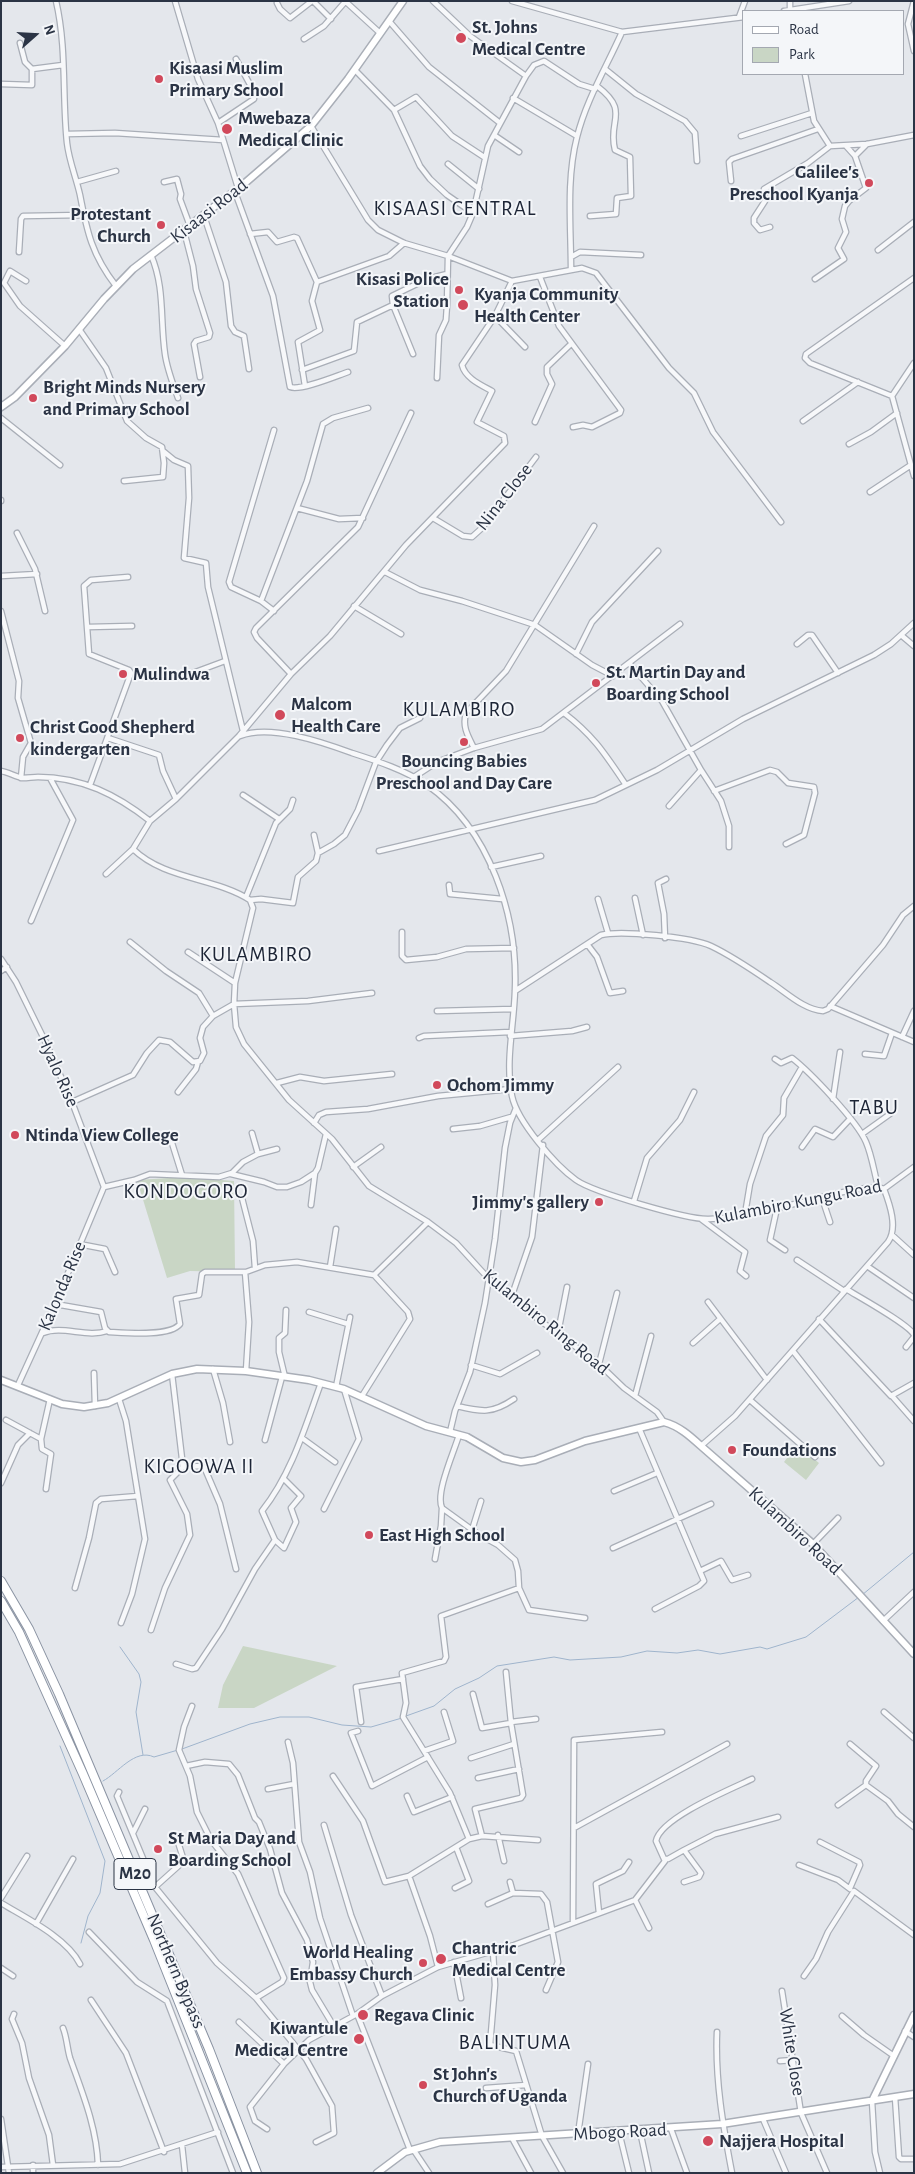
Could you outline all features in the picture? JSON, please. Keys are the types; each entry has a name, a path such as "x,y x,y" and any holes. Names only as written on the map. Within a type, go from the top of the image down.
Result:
{"highway":[{"name":"Northern Bypass","path":"1,1581 29,1629 59,1694 209,2049 257,2173"},
{"name":"Northern Bypass","path":"1,1601 19,1632 83,1774 154,1940 247,2173"}],"street":[{"path":"56,1 62,35 66,134 71,163 77,182 83,215 94,251 116,286"},
{"path":"175,1 198,79 218,123 236,190 273,296 290,387 305,386 348,372"},
{"path":"277,2 280,9 290,18 312,1 332,19"},
{"path":"304,39 332,19 345,1 380,33"},
{"name":"Kisaasi Road","path":"1,407 65,346 116,286 152,255 236,190 311,126 355,70 403,1"},
{"path":"433,1 470,36 526,76"},
{"path":"512,1 622,32 741,17"},
{"path":"796,10 849,1"},
{"path":"914,1 908,24 914,51"},
{"path":"389,22 429,67 500,123"},
{"path":"571,270 571,171 576,136 622,32"},
{"path":"1,84 32,85 32,69 25,62 20,42"},
{"path":"218,123 254,99 254,90 236,59"},
{"path":"438,378 439,335 446,320 448,256 467,227 473,213 480,189 484,157 494,135 526,76 534,65 544,61 579,84 596,88 611,97 617,115 613,145 615,150 630,157 631,196 617,198 616,214 590,216"},
{"path":"32,69 63,65"},
{"path":"605,69 636,94 686,122 695,133 697,161"},
{"path":"355,70 394,110 423,170 447,195 473,213"},
{"path":"805,75 812,113 818,129 830,146"},
{"path":"394,110 416,97 452,136 484,157"},
{"path":"513,98 576,136"},
{"path":"741,136 812,113"},
{"path":"311,126 368,220 385,234 404,244 448,256 512,281 586,268 602,278 669,368 694,393 713,432 781,522"},
{"path":"730,181 729,162 732,159 818,129"},
{"path":"66,134 109,133 223,140"},
{"path":"494,135 518,152"},
{"path":"770,227 760,230 754,222 754,218 765,201 764,189 808,163 830,146 866,144 914,135"},
{"path":"855,156 866,144"},
{"path":"816,279 844,259 838,248 846,232 843,214 849,201 866,188 855,156 846,146"},
{"path":"448,164 480,189"},
{"path":"77,182 116,171"},
{"path":"164,182 177,179 181,194 180,199 190,226"},
{"path":"19,252 20,218 23,216 83,215"},
{"path":"204,216 226,282 231,326 235,332 244,336 249,369"},
{"path":"878,250 914,222"},
{"path":"184,231 193,266 196,289 210,333 209,337 196,341 194,344 200,377"},
{"path":"250,234 268,232 277,242 294,237 297,238 317,282 312,300 320,330 298,342 305,386"},
{"path":"317,282 389,256 404,244"},
{"path":"571,258 580,252 641,255"},
{"path":"152,255 158,271 161,293 165,356 178,398"},
{"path":"26,281 10,271 4,282 20,306 65,346"},
{"path":"413,354 393,305 392,296 427,279 447,274"},
{"path":"540,277 555,320 621,410 620,413 595,426 573,427"},
{"path":"892,396 810,363 806,360 805,356 912,280"},
{"path":"106,874 133,849 150,821 176,799 239,736 291,674 330,636 354,606 433,518 505,443 504,436 477,422 492,390 479,384 462,368 463,363 496,316 512,281"},
{"path":"302,370 354,351 356,322 393,305"},
{"path":"496,316 525,347"},
{"path":"79,329 106,368 127,421 146,438 160,446 174,460 188,466 189,498 184,558 206,564 208,587 243,731"},
{"path":"535,422 552,384 547,374 547,367 571,344"},
{"path":"912,365 914,373"},
{"path":"912,365 892,396 914,476"},
{"path":"803,421 858,382"},
{"path":"261,601 307,481 324,424 333,418 368,408"},
{"path":"291,674 255,635 256,628 346,541 363,518 411,413"},
{"path":"849,444 871,432 897,413"},
{"path":"1,418 60,465"},
{"path":"274,430 229,582 231,587 261,601 274,610"},
{"path":"124,481 161,479 165,472 163,451"},
{"name":"Nina Close","path":"433,518 463,536 472,537 482,528 536,457"},
{"path":"870,492 911,465"},
{"path":"297,508 331,517 363,518"},
{"path":"474,748 466,731 464,721 466,713 506,671 594,526"},
{"path":"17,532 36,574 44,611"},
{"path":"576,654 592,622 658,551"},
{"path":"385,572 420,590 462,600 535,626 592,665 613,676"},
{"path":"1,576 36,574"},
{"path":"90,785 131,672 89,654 84,586 85,582 96,578 128,577"},
{"path":"354,606 401,634"},
{"path":"1,611 19,681 18,698 32,742 23,757 21,778"},
{"path":"379,851 586,802 626,785 690,752 743,719 874,655 914,623"},
{"path":"414,777 438,762 474,748 539,731 680,624"},
{"path":"88,627 132,626"},
{"path":"797,644 808,635 812,635 838,673"},
{"path":"901,635 914,646"},
{"path":"190,677 190,674 225,661"},
{"path":"630,663 662,701 690,752 721,801 728,820 730,847"},
{"path":"564,713 586,730 597,742 626,785"},
{"path":"318,853 334,844 348,830 376,762 400,728 420,718"},
{"name":"Kulambiro Kungu Road","path":"239,736 262,730 274,732 337,748 414,777 445,800 470,829 479,842 491,867 502,899 514,948 515,991 510,1034 511,1089 516,1108 538,1140 580,1183 634,1201 702,1219 777,1208 878,1186 884,1189 914,1167"},
{"path":"108,738 159,755 163,771 176,799"},
{"path":"669,806 701,770"},
{"path":"714,791 770,770 777,772 788,782 814,787 815,792 804,835 786,844"},
{"path":"1,771 21,778 50,778 90,785 125,802 150,821"},
{"path":"31,921 73,820 50,778"},
{"path":"243,795 278,819"},
{"path":"248,899 278,819 290,809 293,800"},
{"path":"133,849 157,866 248,899 293,903 298,877 316,861 318,853 314,835"},
{"path":"491,867 541,856"},
{"path":"666,878 658,883 665,920 666,938"},
{"path":"449,885 450,894 502,899"},
{"path":"635,898 643,934"},
{"name":"Kulambiro Ring Road","path":"248,899 253,908 235,984 234,1004 236,1027 242,1040 295,1106 326,1134 369,1186 428,1222 456,1243 489,1279 511,1298 599,1364 635,1396 657,1412 664,1422"},
{"path":"598,899 608,934"},
{"path":"515,991 587,944 608,934 643,934 709,945 745,965 801,1003 822,1011 830,1006 882,945 903,915 914,906"},
{"path":"402,932 402,956 406,960 437,957 466,949 514,948"},
{"path":"130,942 199,993 213,1016"},
{"path":"587,944 597,956 610,994 623,991"},
{"path":"188,952 235,984"},
{"name":"Hyalo Rise","path":"1,959 37,1024 72,1102 104,1187"},
{"path":"1,971 7,967"},
{"path":"178,1092 196,1069 198,1062 202,1060 204,1053 201,1031 213,1016 234,1004 308,1001 372,993"},
{"path":"830,1006 914,1042"},
{"path":"437,1011 513,1008"},
{"path":"902,1037 914,1011"},
{"path":"419,1038 424,1036 569,1031 587,1027"},
{"path":"865,1054 884,1056 892,1033"},
{"path":"72,1102 134,1075 147,1053 159,1040 170,1042 193,1062 198,1062"},
{"path":"833,1099 840,1052"},
{"path":"775,1060 779,1063 792,1058 850,1119 862,1134 870,1151 878,1186"},
{"path":"538,1140 618,1067"},
{"path":"744,1214 750,1184 766,1136 781,1120 784,1098 802,1067"},
{"path":"277,1083 300,1077 324,1081 392,1074"},
{"path":"314,1123 319,1115 326,1112 368,1109 438,1096 511,1089"},
{"path":"634,1201 647,1158 680,1120 694,1092"},
{"path":"450,1432 471,1365 489,1279 504,1157 511,1117 516,1108"},
{"path":"862,1134 890,1114"},
{"path":"453,1129 480,1126 511,1117"},
{"path":"802,1147 815,1129 833,1137 850,1119"},
{"path":"252,1133 258,1154"},
{"path":"311,1205 315,1173 324,1152 326,1134"},
{"path":"172,1143 182,1175"},
{"path":"511,1298 532,1237 543,1145"},
{"path":"353,1167 381,1147"},
{"path":"104,1187 150,1174 219,1177 230,1174 243,1162 258,1154 278,1149"},
{"path":"230,1174 283,1188 301,1182 315,1173"},
{"name":"Kalonda Rise","path":"18,1385 43,1333 104,1187"},
{"path":"701,1446 750,1400 892,1235 892,1224 884,1189"},
{"path":"242,1198 253,1244 255,1268"},
{"path":"822,1198 830,1222"},
{"path":"777,1208 770,1240 785,1250"},
{"path":"702,1219 745,1252 740,1271 746,1276"},
{"path":"374,1275 428,1222"},
{"path":"330,1267 336,1229"},
{"path":"892,1235 914,1255"},
{"path":"79,1244 106,1249 115,1272"},
{"path":"797,1260 911,1330 914,1336 906,1347"},
{"path":"43,1333 52,1331 97,1334 107,1331 171,1332 181,1322 176,1299 199,1295 202,1273 245,1272 255,1268 297,1262 374,1275 408,1312 410,1319 362,1396"},
{"path":"867,1266 914,1298"},
{"path":"245,1272 249,1322 246,1371"},
{"path":"558,1333 567,1287"},
{"path":"599,1364 617,1293"},
{"path":"708,1302 768,1380"},
{"path":"55,1304 103,1312 107,1331"},
{"path":"265,1440 284,1377 278,1346 279,1338 285,1333 286,1310"},
{"path":"309,1312 348,1324"},
{"path":"336,1387 350,1317"},
{"path":"693,1343 720,1319"},
{"path":"819,1319 914,1420"},
{"path":"635,1396 651,1336"},
{"path":"793,1351 881,1463"},
{"path":"471,1365 500,1374 537,1353"},
{"path":"212,1368 223,1403 230,1442"},
{"path":"1,1380 75,1407 95,1407 120,1399 172,1374 212,1368 246,1371 321,1383 344,1389 426,1426 476,1441 503,1458 521,1462 535,1460 585,1441 664,1422"},
{"path":"94,1373 95,1407"},
{"path":"172,1374 183,1467"},
{"path":"284,1480 300,1496 291,1508 292,1514 297,1520 287,1546 284,1548 275,1540 262,1511 284,1480 302,1438 321,1383"},
{"path":"892,1396 914,1383"},
{"path":"324,1509 359,1438 344,1389"},
{"path":"46,1489 51,1454 42,1449 41,1438 50,1399"},
{"path":"120,1399 126,1421 143,1518 144,1546 132,1594 121,1623"},
{"path":"457,1406 488,1411 500,1409 514,1399"},
{"path":"750,1400 814,1457"},
{"path":"6,1420 41,1438"},
{"name":"Kulambiro Road","path":"664,1422 682,1430 813,1544 914,1654"},
{"path":"639,1428 676,1520 700,1571 703,1583 655,1609"},
{"path":"1,1483 18,1445 30,1433"},
{"path":"435,1559 442,1508 440,1501 441,1486 459,1435"},
{"path":"302,1438 336,1462"},
{"path":"152,1630 165,1588 190,1535 187,1514 170,1480 183,1467 202,1466 205,1469 220,1504 236,1569"},
{"path":"614,1491 657,1473"},
{"path":"75,1588 89,1538 96,1503 101,1499 138,1496"},
{"path":"472,1530 481,1501"},
{"path":"613,1548 711,1504"},
{"path":"442,1508 472,1530 498,1545 515,1560 518,1570 519,1588 530,1610 585,1618"},
{"path":"813,1544 838,1518"},
{"path":"176,1664 190,1669 196,1668 222,1629 255,1568 275,1540"},
{"path":"700,1571 721,1561 732,1580 748,1575"},
{"path":"469,1839 452,1797 403,1717 406,1703 404,1671 444,1661 446,1657 441,1616 519,1588"},
{"path":"883,1621 914,1592"},
{"path":"482,1836 475,1809 522,1797 506,1672"},
{"path":"361,1722 356,1686 403,1679"},
{"path":"473,1694 481,1727 536,1719"},
{"path":"192,1706 184,1727 179,1750 193,1787 197,1812 204,1829 238,1874 284,1978 282,1982 256,1998"},
{"path":"424,1751 453,1741 444,1712"},
{"path":"884,1712 914,1738"},
{"path":"358,1731 351,1733 372,1786 428,1757"},
{"path":"573,1922 575,1739 662,1732"},
{"path":"288,1742 299,1842 310,1872 320,1918 355,2015 411,2149 429,2173"},
{"path":"471,1758 514,1744"},
{"path":"574,1828 727,1744"},
{"path":"838,1806 866,1785 866,1781 876,1766 850,1744"},
{"path":"186,1766 205,1762 227,1764 238,1775 270,1850 282,1893 307,1940 313,1962 310,1982 312,1990 333,2025"},
{"path":"478,1778 518,1769"},
{"path":"334,1776 363,1821 385,1882 410,1876 469,1839 498,1835 538,1840"},
{"path":"665,1858 656,1839 673,1821 701,1803 752,1779"},
{"path":"268,1790 294,1784"},
{"path":"866,1785 888,1801 898,1814 914,1827"},
{"path":"119,1792 118,1796 155,1887 217,1963 256,1998 306,2059 332,2106 334,2133 316,2142"},
{"path":"407,1796 414,1812 452,1797"},
{"path":"133,1833 145,1809"},
{"path":"665,1858 668,1859 715,1834 778,1817"},
{"path":"324,1825 351,1915 382,1996"},
{"path":"498,1835 504,1861"},
{"path":"155,1887 184,1861 177,1839"},
{"path":"804,1976 816,1959 828,1932 852,1890 860,1865 859,1862 820,1842"},
{"path":"456,1847 469,1882 456,1888"},
{"path":"684,1850 701,1873 699,1877 684,1882"},
{"path":"1,1898 26,1856"},
{"path":"36,1924 73,1858"},
{"path":"267,2129 255,2121 250,2107 284,2064 309,2040 333,2025 355,2015 382,1996 438,1968 493,1951 635,1900 665,1858"},
{"path":"599,1913 596,1884 623,1871 629,1862"},
{"path":"799,1865 838,1880 914,1936"},
{"path":"410,1876 430,1936 438,1968"},
{"path":"510,1882 514,1894"},
{"path":"488,1904 514,1894 541,1894 545,1896 558,1965 546,1990"},
{"path":"635,1900 649,1928"},
{"path":"1,1903 36,1924 75,1953 80,1964"},
{"path":"89,1932 137,1982 167,2001 233,2173"},
{"path":"493,1951 495,1986 490,2045 516,2051 542,2136 563,2173"},
{"path":"454,1962 461,1998"},
{"path":"1,1968 13,1976"},
{"name":"White Close","path":"782,1991 801,2114 827,2173"},
{"path":"90,2000 126,2053 164,2152"},
{"path":"14,2014 12,2019 22,2043 29,2078 49,2134 53,2165"},
{"path":"880,2173 875,2152 870,2101 914,2015"},
{"path":"842,2016 864,2035 894,2056"},
{"path":"239,2022 284,2064"},
{"path":"63,2028 68,2041 69,2056 90,2120 102,2173"},
{"path":"906,2031 914,2037"},
{"path":"717,2032 716,2073 722,2124 732,2173"},
{"path":"780,2061 793,2060"},
{"path":"578,2134 588,2064"},
{"path":"486,2088 526,2084"},
{"name":"Mbogo Road","path":"377,2173 411,2149 440,2142 640,2131 722,2124 801,2114 914,2094"},
{"path":"895,2097 900,2157 901,2159 914,2159"},
{"path":"1,2119 9,2173"},
{"path":"763,2119 786,2173"},
{"path":"671,2129 687,2173"},
{"path":"640,2131 649,2173"},
{"path":"1,2167 120,2164 164,2152 218,2132"},
{"path":"619,2132 629,2173"},
{"path":"512,2138 532,2173"},
{"path":"182,2145 185,2173"},
{"path":"33,2173 34,2165"}],"green space":[{"path":"185,1177 234,1181 235,1272 190,1271 167,1278 137,1180"},
{"path":"797,1445 819,1463 806,1480 784,1462"},
{"path":"243,1646 337,1666 254,1708 218,1708 223,1685"}],"waterway":[{"path":"862,1595 914,1552"},
{"path":"406,1716 434,1706 455,1689 479,1678 497,1666 554,1657 570,1660 621,1657 647,1651 677,1653 698,1650 720,1654 760,1647 767,1649 806,1637 859,1597"},
{"path":"120,1647 139,1674 141,1682 136,1712 143,1755"},
{"path":"182,1749 250,1724 280,1717 309,1717 342,1725 371,1727 402,1718"},
{"path":"60,1746 105,1861 100,1893 88,1916 81,1943"},
{"path":"103,1781 140,1756 154,1757 178,1750"}],"place":[{"name":"St. Johns Medical Centre","path":"461,38"},
{"name":"Kisaasi Muslim Primary School","path":"159,79"},
{"name":"Mwebaza Medical Clinic","path":"227,129"},
{"name":"Galilee's Preschool Kyanja","path":"869,183"},
{"name":"Protestant Church","path":"161,225"},
{"name":"Kisasi Police Station","path":"459,290"},
{"name":"Kyanja Community Health Center","path":"463,305"},
{"name":"Bright Minds Nursery and Primary School","path":"33,398"},
{"name":"Mulindwa","path":"123,674"},
{"name":"St. Martin Day and Boarding School","path":"596,683"},
{"name":"Malcom Health Care","path":"280,715"},
{"name":"Christ Good Shepherd kindergarten","path":"20,738"},
{"name":"Bouncing Babies Preschool and Day Care","path":"464,742"},
{"name":"Ochom Jimmy","path":"437,1085"},
{"name":"Ntinda View College","path":"15,1135"},
{"name":"Jimmy's gallery","path":"599,1202"},
{"name":"Foundations","path":"732,1450"},
{"name":"East High School","path":"369,1535"},
{"name":"St Maria Day and Boarding School","path":"158,1849"},
{"name":"Chantric Medical Centre","path":"441,1959"},
{"name":"World Healing Embassy Church","path":"423,1963"},
{"name":"Regava Clinic","path":"363,2015"},
{"name":"Kiwantule Medical Centre","path":"359,2039"},
{"name":"St John's Church of Uganda","path":"423,2085"},
{"name":"Najjera Hospital","path":"708,2141"}],"district":[{"name":"KISAASI CENTRAL","path":"455,209"},
{"name":"KULAMBIRO","path":"459,710"},
{"name":"KULAMBIRO","path":"256,955"},
{"name":"TABU","path":"874,1108"},
{"name":"KONDOGORO","path":"186,1192"},
{"name":"KIGOOWA II","path":"199,1467"},
{"name":"BALINTUMA","path":"515,2043"}]}
